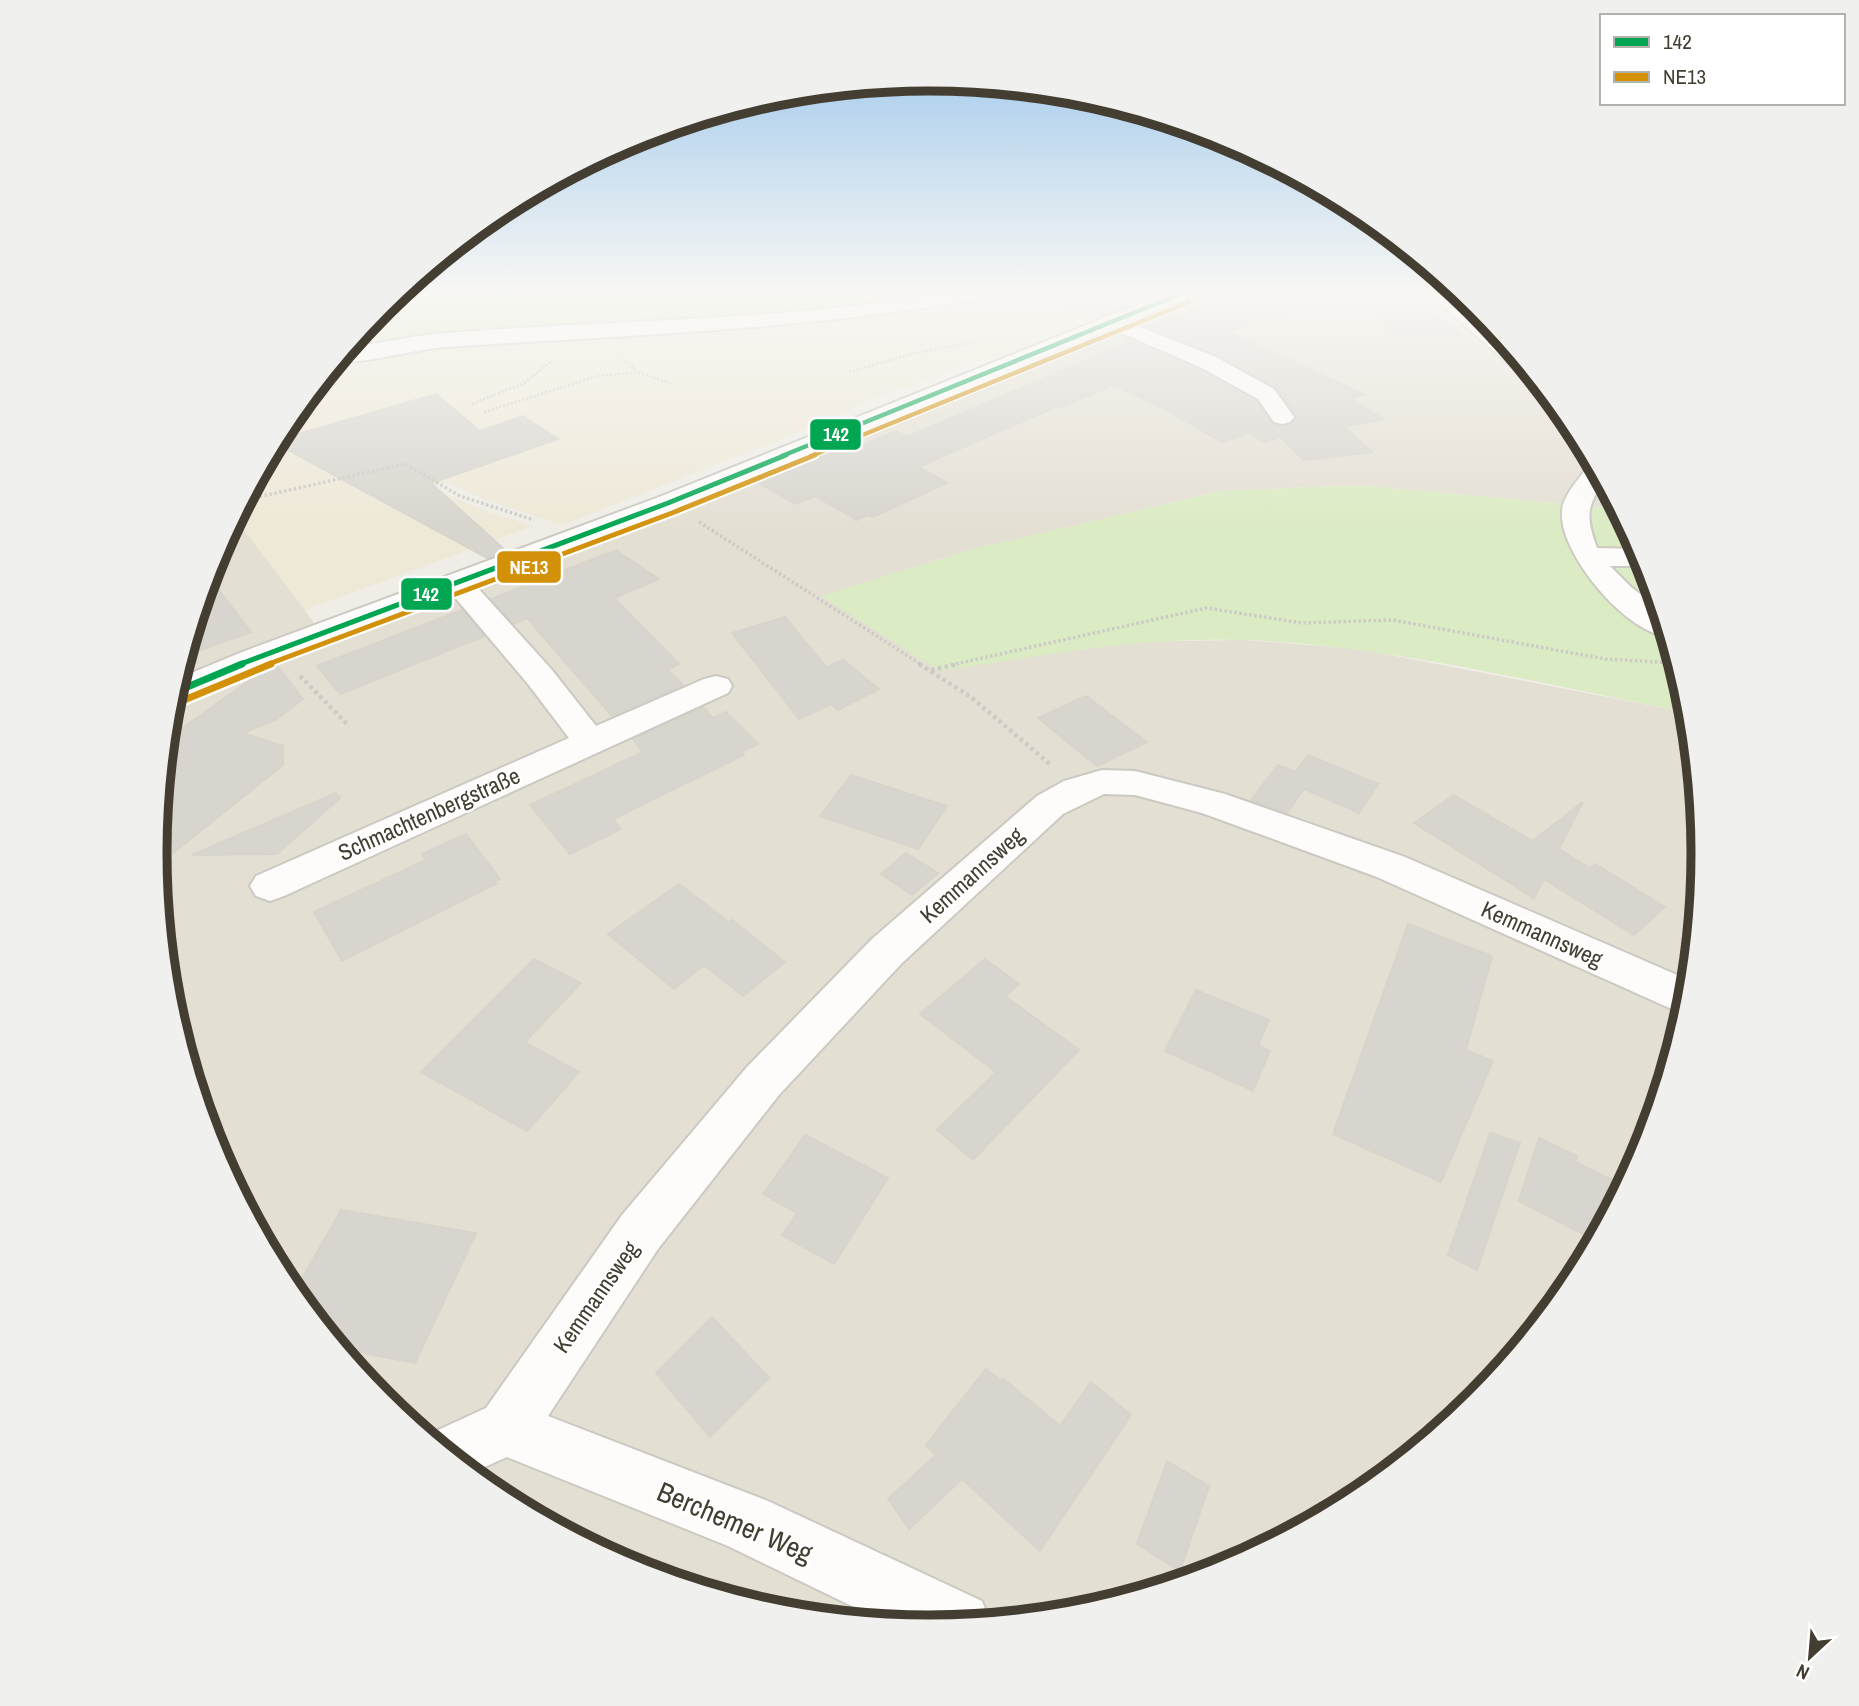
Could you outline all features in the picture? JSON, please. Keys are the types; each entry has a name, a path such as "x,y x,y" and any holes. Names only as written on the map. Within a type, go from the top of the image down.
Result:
{"street":[{"path":"186,687 240,664 585,536 990,372"},
{"path":"1225,372 1266,394 1282,417"},
{"path":"1593,479 1574,510 1578,535 1603,579 1638,610 1655,620"},
{"path":"1590,557 1632,558"},
{"path":"457,582 540,677 589,741"},
{"name":"Schmachtenbergstraße","path":"270,886 716,686"},
{"name":"Kemmannsweg","path":"506,1427 640,1232 763,1081 887,951 1050,805 1077,790 1102,782 1135,783 1212,803 1391,867 1678,994"},
{"path":"456,1450 506,1427"},
{"name":"Berchemer Weg","path":"506,1427 746,1523 940,1615"}],"path":[{"path":"472,404 512,391 543,372"},
{"path":"484,412 598,376 637,372 670,383"},
{"path":"256,497 405,464 460,496 585,536"},
{"path":"668,503 971,697 1077,790"},
{"path":"931,670 1206,608 1302,623 1393,620 1497,636 1605,659 1667,662"},
{"path":"299,676 347,724"}],"shaded area":[{"path":"340,372 948,372 912,386 897,388 821,424 562,525 489,501 444,482 429,487 486,511 533,526 305,610 241,526 296,430"},
{"path":"1014,372 1519,372 1534,389 1563,430 1609,508 1359,485 1221,491 969,550 822,596 1126,642 1244,640 1359,649 1678,711 1690,803 1690,903 1677,1002 1651,1098 1613,1190 1563,1276 1534,1317 1468,1392 1393,1458 1353,1487 1267,1536 1174,1575 1127,1589 1029,1608 979,1613 930,1615 830,1608 732,1589 685,1575 638,1557 548,1513 506,1487 427,1426 391,1392 325,1317 270,1234 226,1145 193,1050 174,952 167,853 174,754 193,656 226,561 241,526 328,644 672,514"}],"green space":[{"path":"1359,485 1609,508 1651,608 1666,656 1678,711 1412,658 1300,643 1245,640 1130,644 940,671 821,596 969,550 1221,491"}],"building":[{"path":"1059,372 1204,372 1256,401 1273,425 1291,425 1296,415 1275,387 1247,372 1315,372 1365,395 1350,398 1383,419 1344,427 1372,452 1304,460 1280,437 1264,442 1248,433 1222,442 1166,410 1114,385 918,467 947,483 873,517 869,515 857,520 815,496 796,504 757,482 837,448 846,452 896,431 907,437"},
{"path":"436,394 480,431 523,416 558,439 431,483 506,551 487,558 285,448 293,435"},
{"path":"616,550 659,579 614,598 679,664 668,670 683,685 612,716 527,618 514,624 491,599"},
{"path":"216,587 251,632 194,652"},
{"path":"462,610 484,636 340,694 317,666"},
{"path":"785,617 826,667 843,660 879,689 838,710 831,704 799,719 732,633"},
{"path":"276,664 303,699 277,719 243,733 283,746 283,765 167,858 169,803 178,732"},
{"path":"1086,696 1147,742 1097,766 1038,718"},
{"path":"703,707 713,718 726,712 758,744 741,752 744,755 613,819 621,829 570,854 530,805 643,752 633,739"},
{"path":"1308,755 1378,784 1359,813 1304,789 1287,813 1251,800 1278,765 1295,772"},
{"path":"851,775 947,806 918,849 820,816"},
{"path":"336,793 340,798 277,854 192,855"},
{"path":"1454,795 1532,841 1583,802 1559,849 1590,868 1595,864 1665,907 1634,935 1544,879 1534,898 1414,823"},
{"path":"466,834 500,879 493,883 496,884 342,961 314,912 426,860 422,854"},
{"path":"906,853 938,873 912,895 881,874"},
{"path":"679,884 729,922 732,920 785,962 743,996 704,965 674,989 608,934"},
{"path":"1408,924 1492,956 1466,1050 1493,1061 1441,1182 1333,1134"},
{"path":"534,959 581,983 525,1042 579,1072 527,1131 421,1072"},
{"path":"985,959 1019,984 1005,996 1079,1050 973,1160 937,1130 996,1072 920,1014"},
{"path":"1196,990 1269,1020 1258,1045 1270,1051 1253,1091 1165,1051"},
{"path":"1490,1133 1520,1143 1477,1270 1448,1255"},
{"path":"805,1135 888,1178 834,1264 782,1235 797,1213 763,1194"},
{"path":"1539,1138 1577,1156 1575,1162 1617,1182 1587,1237 1519,1201"},
{"path":"341,1210 476,1233 415,1363 354,1351 300,1282"},
{"path":"712,1317 769,1378 710,1437 656,1373"},
{"path":"986,1369 1002,1381 1004,1379 1060,1426 1091,1382 1131,1415 1040,1551 962,1479 909,1529 888,1499 936,1455 926,1445"},
{"path":"1167,1461 1209,1486 1180,1571 1137,1544"}],"transit line":[{"name":"142","path":"186,688 253,659 668,503 990,372"},
{"name":"NE13","path":"183,701 257,669 672,513 1018,372"}]}
